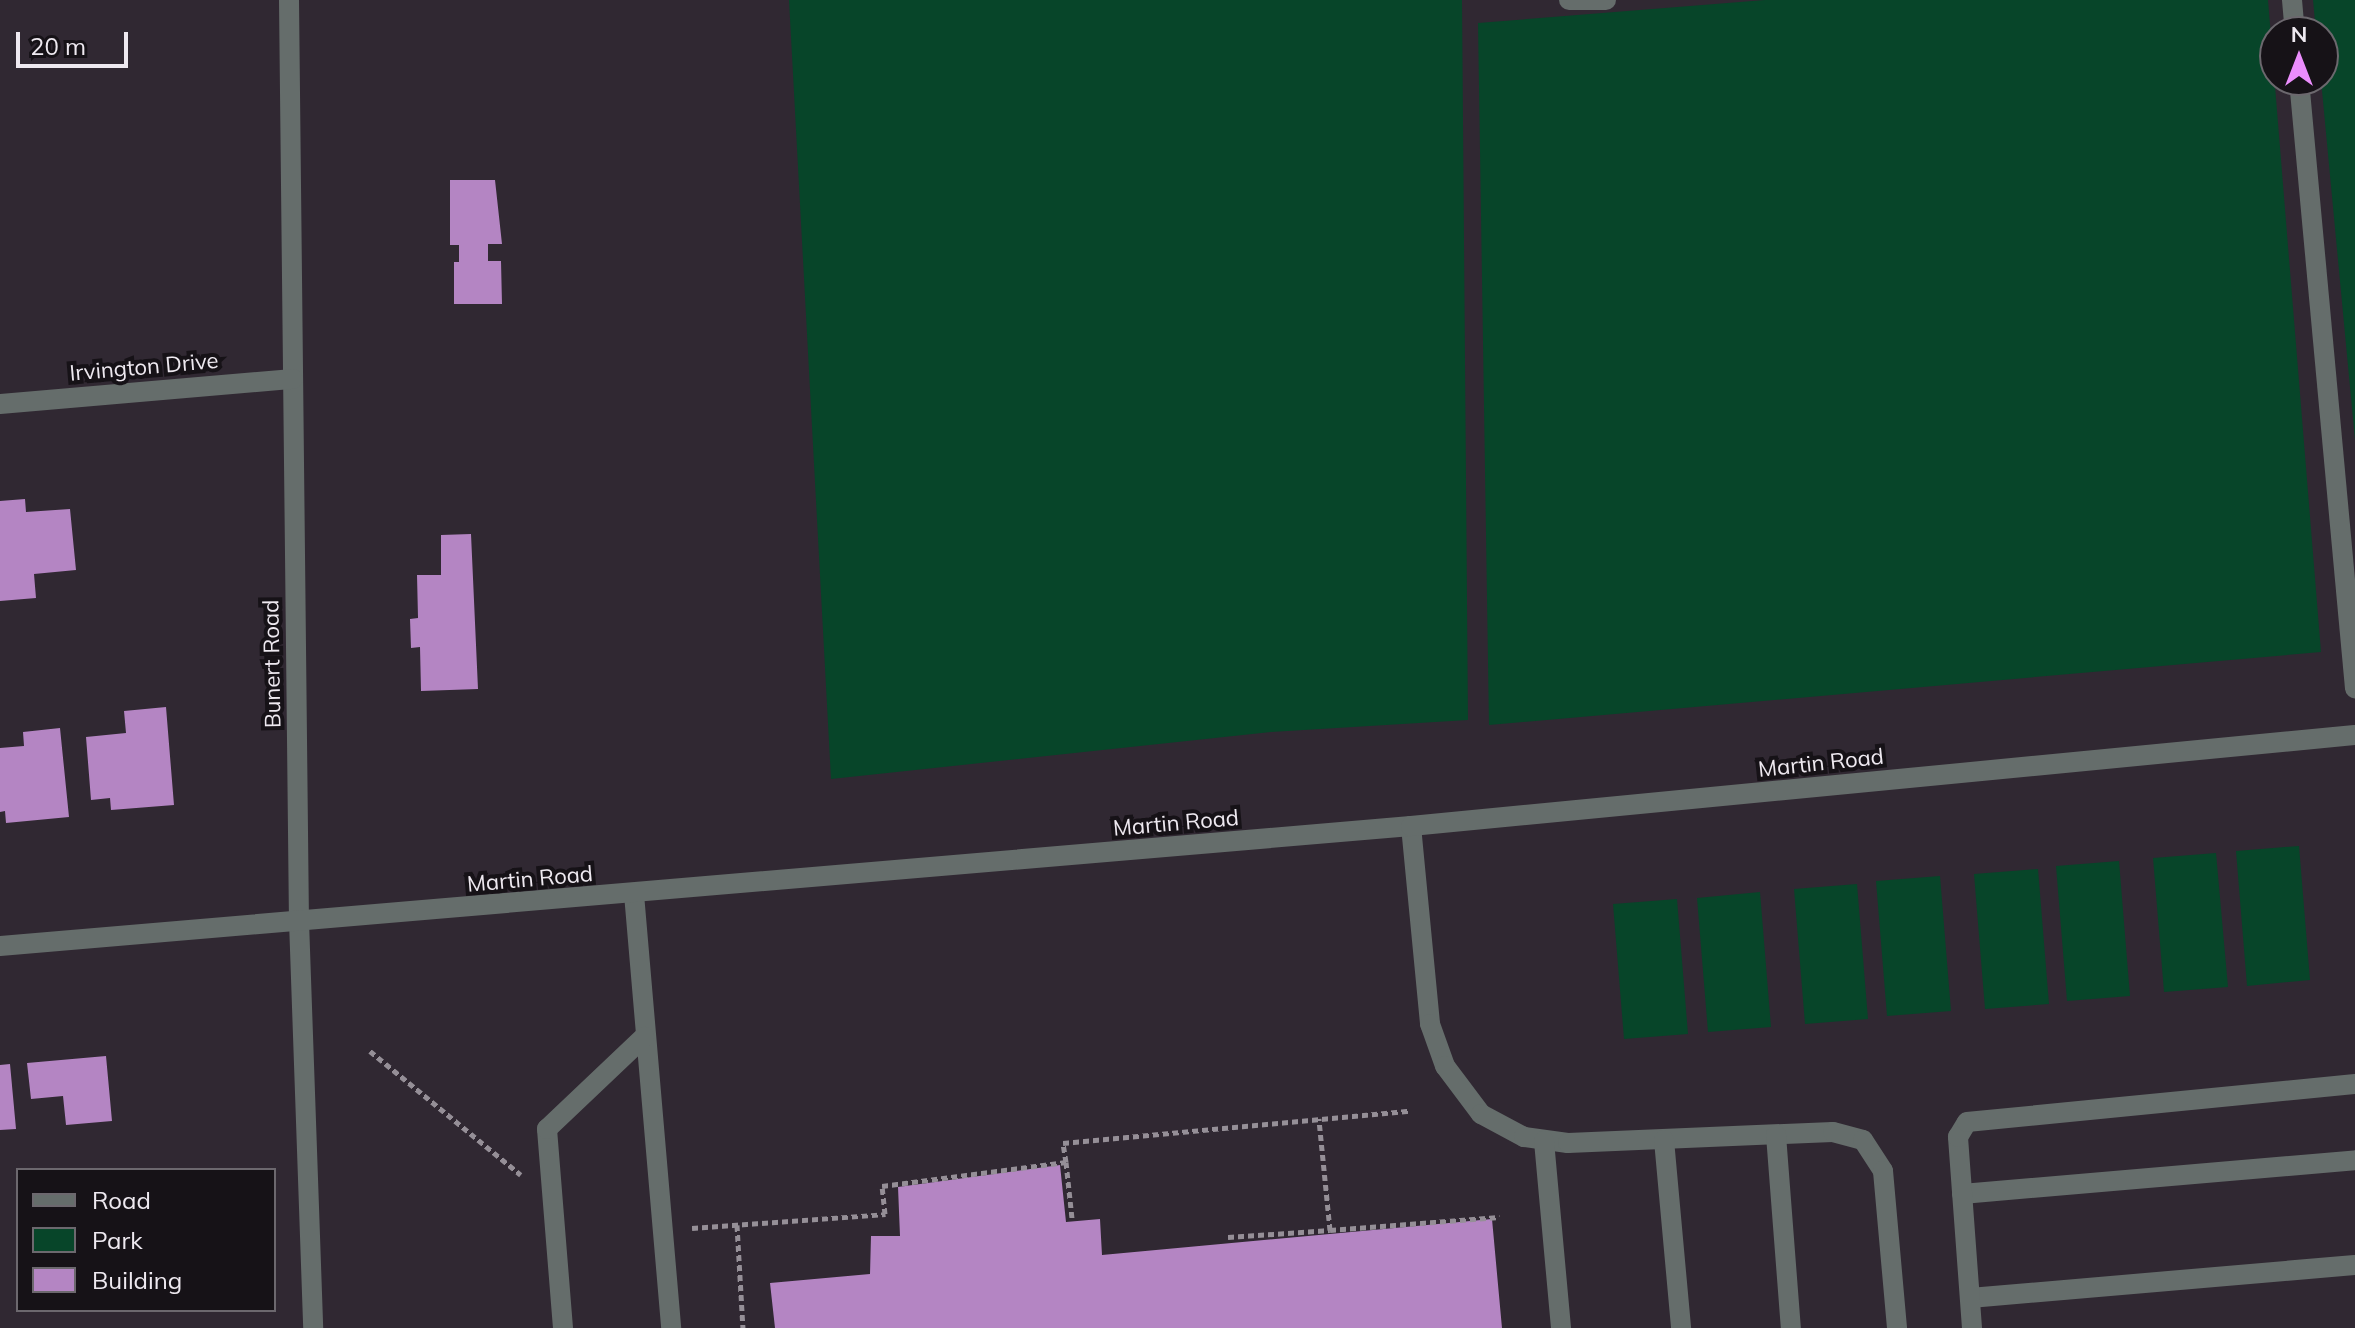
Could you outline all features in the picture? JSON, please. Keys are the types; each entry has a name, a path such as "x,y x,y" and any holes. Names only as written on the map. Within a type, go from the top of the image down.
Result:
{"street":[{"name":"Bunert Road","path":"289,0 299,921 313,1328"},
{"path":"1569,0 1606,0"},
{"path":"2300,96 2355,688"},
{"name":"Irvington Drive","path":"0,404 293,379"},
{"name":"Martin Road","path":"0,946 1411,826 2355,735"},
{"path":"1411,826 1426,1005 1435,1044 1459,1089 1481,1114 1524,1137 1544,1141 1664,1140 1833,1132 1863,1140 1883,1171 1897,1328"},
{"path":"634,894 671,1328"},
{"path":"563,1328 547,1129 644,1037"},
{"path":"1972,1328 1958,1137 1976,1119 2355,1084"},
{"path":"1776,1135 1791,1328"},
{"path":"1664,1140 1681,1328"},
{"path":"1544,1141 1561,1328"},
{"path":"1962,1194 2355,1160"},
{"path":"1970,1298 2355,1265"}],"path":[{"path":"370,1051 525,1179"},
{"path":"1072,1218 1063,1143 1410,1111"},
{"path":"1319,1119 1330,1230"},
{"path":"683,1229 885,1214 882,1186 1066,1162"},
{"path":"1228,1237 1500,1217"},
{"path":"737,1225 743,1328"}],"green space":[{"path":"789,0 1462,0 1468,720 1271,732 831,779"},
{"path":"1765,0 2268,0 2269,16 2259,16 2259,96 2276,96 2321,652 1489,725 1478,23"},
{"path":"2313,0 2355,0 2355,440 2323,96 2339,96 2339,16 2314,16"},
{"path":"2299,846 2310,980 2247,986 2236,851"},
{"path":"2216,853 2228,987 2164,992 2153,858"},
{"path":"2119,861 2130,996 2067,1001 2056,866"},
{"path":"2038,869 2049,1004 1985,1009 1974,874"},
{"path":"1940,876 1951,1011 1887,1016 1876,881"},
{"path":"1857,884 1868,1019 1805,1024 1794,889"},
{"path":"1760,892 1771,1027 1708,1032 1697,898"},
{"path":"1677,899 1688,1034 1624,1039 1613,904"}],"building":[{"path":"450,180 495,180 502,244 488,244 488,261 501,261 502,304 454,304 454,262 459,262 459,245 450,245"},
{"path":"25,499 26,512 70,509 76,570 34,574 36,598 0,601 0,501"},
{"path":"471,534 478,689 421,691 420,647 411,648 410,619 418,618 417,575 441,575 441,535"},
{"path":"166,707 174,805 111,810 110,798 91,800 86,737 126,733 124,711"},
{"path":"60,728 69,817 6,823 5,811 0,812 0,748 24,746 23,732"},
{"path":"106,1056 112,1121 66,1125 63,1096 31,1099 27,1063"},
{"path":"10,1064 16,1129 0,1130 0,1065"},
{"path":"1060,1165 1066,1222 1100,1219 1102,1255 1492,1219 1502,1328 775,1328 770,1283 870,1274 871,1236 900,1236 898,1187"}]}
